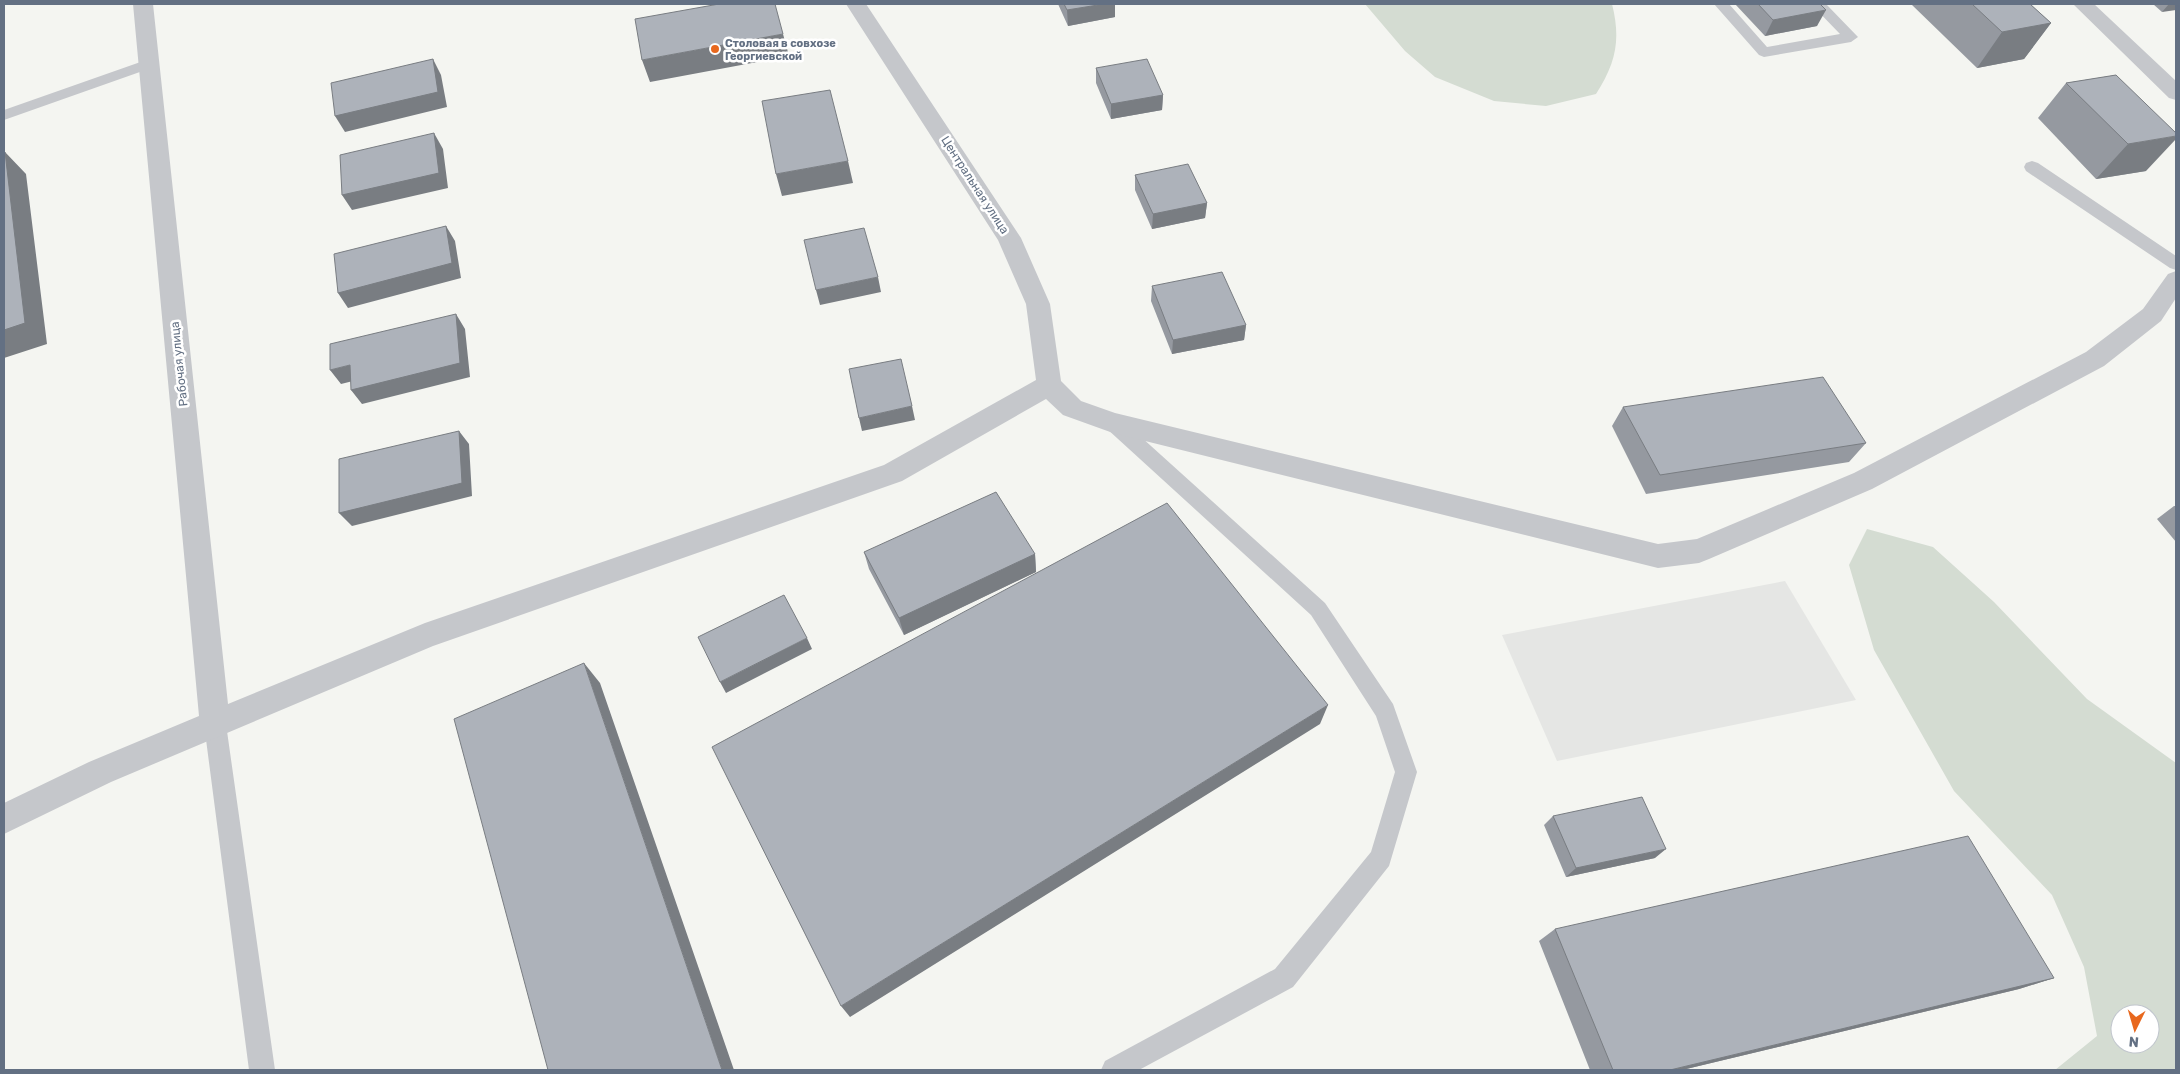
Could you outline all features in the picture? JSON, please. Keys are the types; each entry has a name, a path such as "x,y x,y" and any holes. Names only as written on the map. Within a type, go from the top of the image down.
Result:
{"street":[{"name":"Рабочая улица","path":"143,4 215,724"},
{"name":"Центральная улица","path":"856,4 1009,238 1038,304 1049,385"},
{"path":"2083,4 2176,93"},
{"path":"4,819 100,772 425,636 893,473 1049,385 1072,408 1113,423 1658,556 1699,551 1863,481 2095,359 2152,315 2176,280"}],"lane":[{"path":"1721,4 1764,52 1851,38 1818,4"},
{"path":"4,115 149,64"},
{"path":"2032,167 2176,264"},
{"path":"1113,423 1318,609 1385,711 1406,772 1381,858 1284,978 1114,1070"},
{"path":"215,724 262,1070"}],"shaded area":[{"path":"1365,4 1612,4 1616,29 1615,51 1608,72 1596,94 1546,106 1494,101 1435,77 1405,51"},
{"path":"1867,529 1933,547 1994,602 2087,699 2176,763 2176,1070 2055,1070 2097,1036 2084,967 2052,895 1954,791 1874,650 1849,565"},
{"path":"1785,581 1856,700 1557,761 1502,635"}],"building":[{"path":"719,4 775,4 783,34 642,60 635,19"},
{"path":"1064,4 1104,4 1067,10"},
{"path":"1758,4 1820,4 1826,10 1773,20"},
{"path":"1972,4 2030,4 2051,23 2002,32"},
{"path":"433,59 438,92 335,116 331,83"},
{"path":"1147,59 1163,95 1111,104 1096,68"},
{"path":"2116,75 2176,133 2176,136 2128,144 2066,83"},
{"path":"830,90 848,161 776,174 762,101"},
{"path":"434,133 439,173 342,195 340,155"},
{"path":"4,153 25,323 4,330"},
{"path":"1188,164 1207,203 1153,214 1135,175"},
{"path":"446,226 452,263 338,293 334,254"},
{"path":"864,228 878,277 816,290 804,240"},
{"path":"1222,272 1246,325 1173,340 1152,286"},
{"path":"456,314 460,363 351,390 350,365 330,370 330,344"},
{"path":"901,359 912,406 859,418 849,369"},
{"path":"1823,377 1866,443 1660,475 1623,407"},
{"path":"459,431 462,483 339,513 339,459"},
{"path":"996,492 1035,554 899,618 864,552"},
{"path":"1167,503 1328,705 841,1006 712,747"},
{"path":"784,595 807,638 720,682 698,637"},
{"path":"584,663 722,1070 548,1070 454,719"},
{"path":"1642,797 1666,849 1576,868 1553,816"},
{"path":"1968,836 2054,978 1670,1070 1613,1070 1555,929"}],"place":[{"name":"Столовая в совхозе Георгиевской","path":"715,49"}]}
